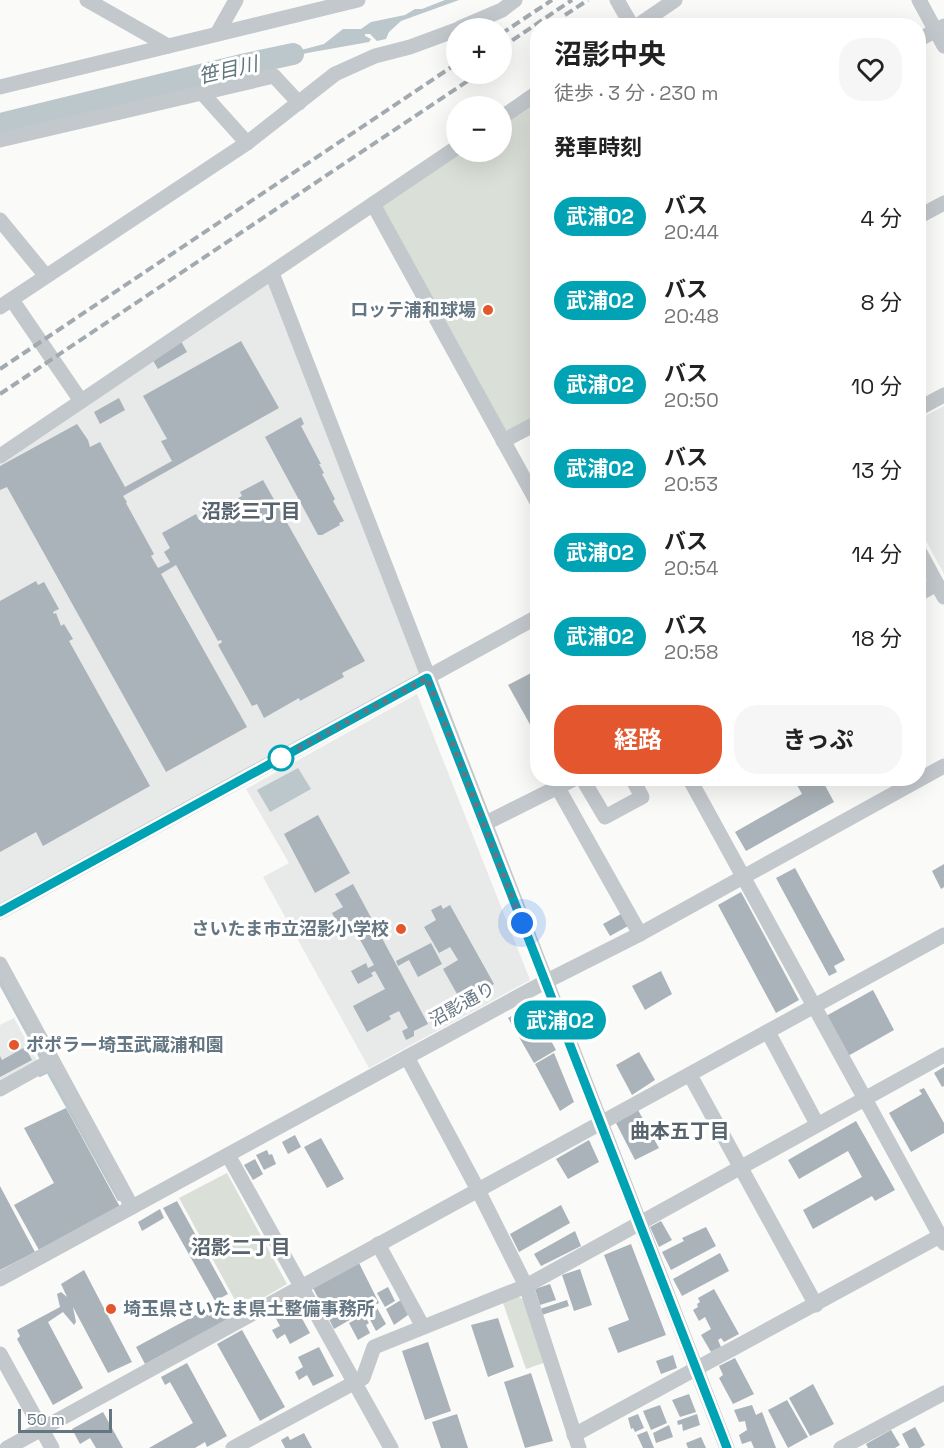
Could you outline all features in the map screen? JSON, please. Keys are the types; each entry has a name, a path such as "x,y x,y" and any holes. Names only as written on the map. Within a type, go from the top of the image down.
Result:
{"street":[{"path":"87,0 168,46"},
{"path":"217,34 236,0"},
{"path":"0,87 358,0"},
{"path":"483,18 502,10 515,0"},
{"path":"616,0 627,18"},
{"path":"649,18 675,0"},
{"path":"919,0 940,28 944,46"},
{"path":"926,36 940,28"},
{"path":"81,401 6,304 247,143 335,74 375,56 410,47 446,34"},
{"path":"0,140 274,76 299,103"},
{"path":"203,94 247,143"},
{"path":"512,110 530,98"},
{"path":"0,456 446,155"},
{"path":"926,213 944,203"},
{"path":"373,204 530,489"},
{"path":"0,220 46,276"},
{"path":"272,273 727,1448"},
{"path":"926,405 944,395"},
{"path":"503,441 530,427"},
{"path":"926,564 940,590"},
{"path":"0,912 530,621"},
{"name":"沼影通り","path":"926,776 944,766"},
{"path":"484,824 562,786"},
{"path":"587,786 605,817 642,797 636,786"},
{"path":"406,1057 478,1190 526,1286 577,1441 696,1368 942,1239 693,786"},
{"name":"沼影通り","path":"0,1279 545,982 640,934 908,786"},
{"path":"558,788 640,934"},
{"path":"7,1448 944,935"},
{"path":"0,964 132,1207"},
{"path":"768,1032 817,1124"},
{"path":"233,1448 363,1378 374,1347 526,1286 944,1055"},
{"path":"0,1089 52,1060"},
{"path":"690,1075 816,1305"},
{"path":"228,1155 391,1448"},
{"path":"378,1244 423,1327"},
{"path":"0,1354 52,1448"},
{"path":"841,1448 944,1393"}],"shaded area":[{"name":"笹目川","path":"445,0 459,0 401,21 389,32 386,39 377,41 370,34 365,34 371,39 369,42 307,53 264,65 263,60 324,44 343,29 361,29 371,22 405,15 415,9 422,9"},
{"name":"ロッテ浦和球場","path":"530,104 530,420 508,431 503,429 381,204 446,161 512,162 512,116"},
{"path":"272,273 427,678 0,912 0,459"},
{"path":"944,406 944,574 926,541 926,416"},
{"name":"さいたま市立沼影小学校","path":"417,694 530,980 369,1068 263,877 289,863 246,789"},
{"path":"298,768 311,789 270,812 257,790"},
{"name":"ポポラー埼玉武蔵浦和園","path":"14,1018 39,1064 0,1085 0,1025"},
{"path":"227,1173 287,1284 241,1311 179,1198"},
{"path":"515,1295 526,1301 546,1362 526,1369 502,1300"}],"building":[{"path":"181,341 187,352 158,369 151,357"},
{"path":"241,341 279,408 123,496 154,554 151,556 158,568 170,562 164,552 170,548 162,533 196,514 199,520 242,496 240,492 263,480 365,661 342,673 344,677 300,701 299,698 264,718 257,704 252,706 218,645 222,642 221,640 218,641 176,565 161,574 247,727 166,772 7,487 0,490 0,466 77,424 90,447 100,442 125,487 172,461 161,441 167,439 143,396"},
{"path":"119,398 125,410 100,424 94,412"},
{"path":"301,417 304,424 301,426 321,464 319,464 324,473 322,474 344,521 322,535 318,535 265,437"},
{"path":"36,581 38,585 44,582 59,609 53,612 54,614 56,613 61,626 64,624 73,639 69,641 150,786 43,846 36,832 0,852 0,601"},
{"path":"530,674 530,724 508,685"},
{"path":"798,786 825,786 834,802 746,851 735,832 802,794"},
{"path":"318,815 350,873 315,893 284,834"},
{"path":"944,864 944,887 941,889 932,871"},
{"path":"795,868 845,960 834,966 837,972 829,976 776,878"},
{"path":"353,884 428,1024 414,1031 414,1036 406,1040 402,1031 408,1028 399,1011 389,1016 391,1019 367,1032 353,1006 385,989 375,971 371,973 373,976 358,984 351,971 366,963 368,968 374,965 353,927 343,933 332,913 343,907 335,894"},
{"path":"741,892 799,1000 776,1013 718,905"},
{"path":"441,905 443,909 450,905 494,984 487,988 488,991 478,996 472,985 457,994 443,969 458,960 450,947 439,953 424,927 436,920 431,910"},
{"path":"621,914 628,926 610,936 603,924"},
{"path":"431,943 442,964 418,977 409,960 398,966 396,961"},
{"path":"661,971 672,994 645,1010 632,986"},
{"path":"873,990 894,1030 848,1056 826,1016"},
{"path":"536,1002 546,1024 543,1026 556,1050 534,1063 508,1018"},
{"path":"25,1047 32,1060 0,1077 0,1056 2,1060"},
{"path":"639,1052 655,1080 632,1095 616,1065"},
{"path":"554,1053 574,1102 560,1111 535,1064"},
{"path":"944,1067 944,1086 942,1087 934,1073"},
{"path":"924,1088 944,1123 944,1133 911,1152 889,1113 922,1094 919,1090"},
{"path":"66,1108 120,1207 39,1250 14,1205 54,1183 24,1128"},
{"path":"638,1110 659,1148 635,1160 616,1123"},
{"path":"856,1121 895,1190 875,1201 872,1196 813,1229 803,1210 862,1177 848,1151 799,1179 788,1160"},
{"path":"295,1135 301,1147 288,1154 282,1142"},
{"path":"321,1138 344,1179 327,1188 304,1147"},
{"path":"589,1140 599,1162 568,1179 556,1159"},
{"path":"267,1150 269,1155 272,1154 276,1164 264,1170 256,1155"},
{"path":"255,1159 263,1174 253,1180 244,1165"},
{"path":"0,1186 35,1252 0,1270"},
{"path":"177,1201 228,1294 215,1301 163,1208"},
{"path":"561,1205 570,1223 519,1252 510,1234"},
{"path":"160,1209 164,1218 142,1231 138,1222"},
{"path":"661,1221 672,1240 659,1247 650,1227"},
{"path":"706,1227 716,1246 671,1270 662,1252 684,1241 682,1238"},
{"path":"575,1231 581,1246 541,1266 534,1254"},
{"path":"631,1244 666,1335 618,1353 608,1328 629,1320 604,1255"},
{"path":"720,1253 729,1271 682,1296 673,1279"},
{"path":"359,1263 379,1303 334,1329 313,1288"},
{"path":"580,1269 592,1305 574,1311 562,1275"},
{"path":"84,1270 132,1362 108,1373 73,1307 76,1322 74,1325 63,1312 48,1322 83,1388 53,1405 17,1339 20,1336 17,1330 60,1307 57,1294 61,1292 67,1297 61,1284"},
{"path":"550,1284 556,1300 540,1305 535,1289"},
{"path":"388,1287 395,1301 385,1307 377,1293"},
{"path":"714,1289 739,1334 724,1342 721,1338 718,1340 721,1347 711,1352 701,1335 711,1329 705,1317 699,1321 693,1310 698,1307 697,1304 700,1302 698,1298"},
{"path":"401,1300 408,1315 394,1325 386,1309"},
{"path":"567,1300 569,1306 542,1315 540,1309"},
{"path":"220,1302 229,1319 145,1364 136,1347"},
{"path":"294,1304 310,1333 290,1344 285,1334 277,1339 272,1330 280,1326 274,1315"},
{"path":"377,1308 386,1324 376,1331 367,1314"},
{"path":"364,1315 369,1323 366,1325 370,1333 358,1340 349,1323"},
{"path":"498,1318 514,1367 488,1377 471,1325"},
{"path":"242,1330 285,1407 260,1421 217,1344"},
{"path":"428,1342 451,1411 425,1420 402,1351"},
{"path":"319,1347 334,1376 313,1386 307,1375 299,1380 295,1372 303,1367 298,1357"},
{"path":"673,1355 677,1368 661,1374 656,1361"},
{"path":"735,1358 754,1394 733,1404 719,1378 723,1375 719,1366"},
{"path":"187,1363 227,1436 207,1447 205,1442 195,1448 149,1448 193,1423 170,1382 165,1385 161,1377"},
{"path":"531,1373 553,1441 525,1448 504,1382"},
{"path":"813,1384 834,1424 810,1436 789,1398"},
{"path":"689,1394 696,1412 680,1417 672,1400"},
{"path":"787,1400 808,1437 788,1448 768,1410"},
{"path":"660,1405 667,1423 651,1430 643,1411"},
{"path":"752,1405 756,1415 762,1412 776,1448 754,1448 751,1441 742,1444 739,1435 747,1430 745,1421 739,1422 734,1410"},
{"path":"103,1412 123,1448 96,1448 90,1438 80,1444 72,1429"},
{"path":"457,1414 468,1448 441,1448 432,1422"},
{"path":"638,1414 644,1428 635,1432 633,1428 631,1429 628,1418"},
{"path":"697,1414 700,1425 683,1431 682,1424 678,1425 677,1421"},
{"path":"669,1425 673,1437 656,1443 653,1433"},
{"path":"915,1427 925,1445 920,1448 909,1448 902,1434"},
{"path":"891,1430 900,1445 895,1448 868,1448 866,1444"},
{"path":"647,1431 654,1448 643,1448 637,1435"},
{"path":"304,1433 312,1448 285,1448 281,1440 288,1436 290,1440"},
{"path":"701,1437 706,1448 688,1448 686,1443"}],"waterway":[{"name":"笹目川","path":"0,124 293,54"},
{"path":"0,982 42,1059"},
{"path":"40,1075 48,1071 119,1199"}],"railway":[{"path":"512,27 552,0"},
{"path":"545,18 572,0"},
{"path":"565,15 588,0"},
{"path":"512,41 530,28"},
{"path":"0,369 446,71"},
{"path":"0,394 463,84"}],"bus line":[{"name":"武浦02","path":"0,912 427,678 727,1448"}],"place":[{"name":"ロッテ浦和球場","path":"488,310"},
{"name":"さいたま市立沼影小学校","path":"401,929"},
{"name":"ポポラー埼玉武蔵浦和園","path":"14,1045"},
{"name":"埼玉県さいたま県土整備事務所","path":"111,1309"}],"district":[{"name":"沼影三丁目","path":"251,511"},
{"name":"曲本五丁目","path":"680,1131"},
{"name":"沼影二丁目","path":"241,1247"}],"route":[{"path":"281,758 427,678 522,923"}]}
